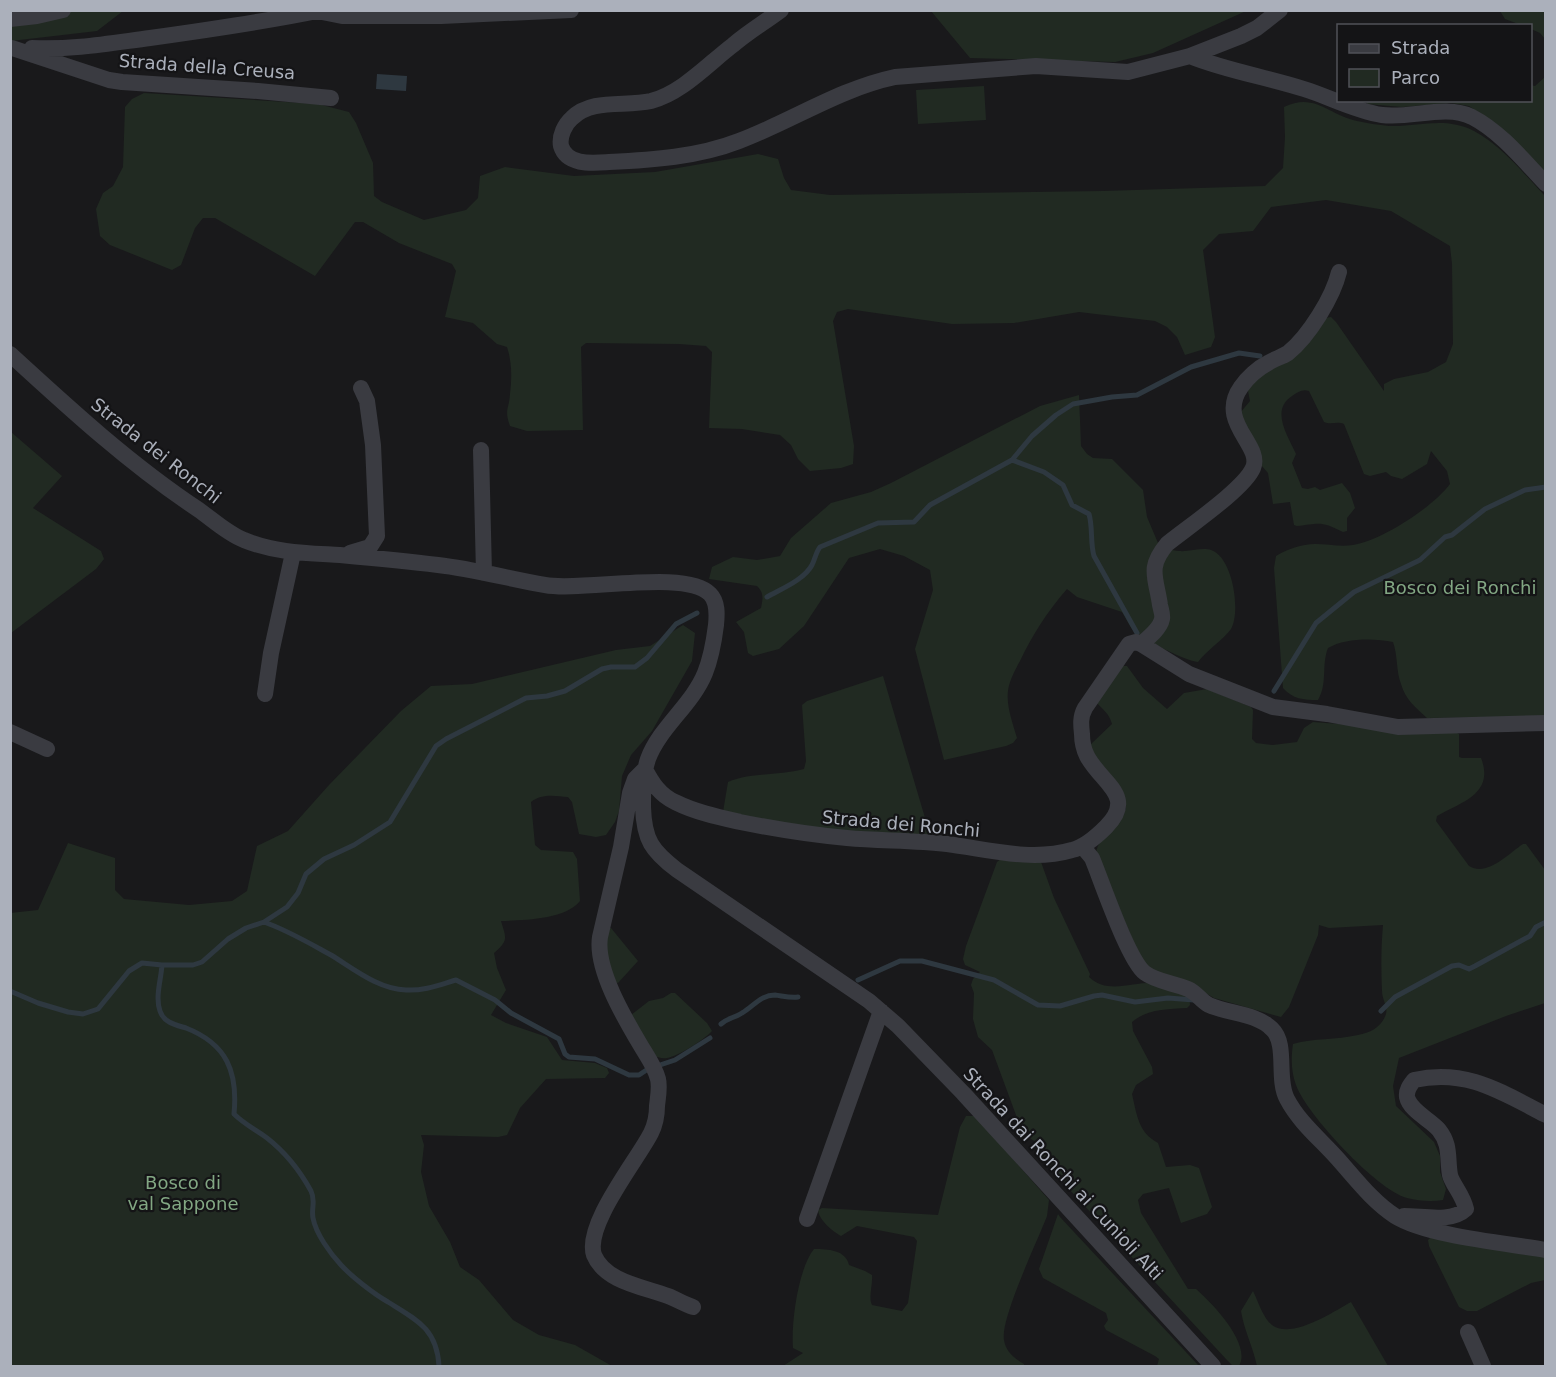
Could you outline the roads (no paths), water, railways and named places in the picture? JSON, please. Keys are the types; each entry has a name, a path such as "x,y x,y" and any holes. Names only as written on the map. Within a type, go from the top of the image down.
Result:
{"street":[{"path":"10,19 63,10"},
{"name":"Strada della Creusa","path":"11,48 52,49 92,46 320,11 342,16 441,16 571,10"},
{"path":"781,10 668,94 636,104 585,108 566,125 561,137 564,152 569,158 580,162 650,160 700,152 740,141 836,96 875,81 895,77 1036,66 1128,72 1190,56 1241,36 1257,28 1280,10"},
{"name":"Strada della Creusa","path":"11,48 109,80 331,98"},
{"path":"1190,56 1307,89 1337,100"},
{"path":"1341,102 1370,113 1407,115 1456,112 1471,116 1489,128 1545,184"},
{"path":"1141,644 1162,620 1153,575 1158,555 1167,544 1239,488 1253,468 1254,456 1235,420 1234,404 1240,388 1268,362 1287,354 1295,346 1331,297 1339,272"},
{"name":"Strada dei Ronchi","path":"10,354 111,445 186,502 237,537 261,547 293,554 341,555 441,566 558,586 680,583 698,586 711,595 717,611 713,645 704,674 658,741 649,756 645,769 653,785 673,802 697,811 769,828 813,835 946,844 991,852 1022,854 1053,854 1082,846"},
{"name":"Strada dei Ronchi","path":"341,555 370,547 377,536 374,445 367,401 361,388"},
{"path":"481,450 484,573"},
{"path":"265,694 271,654 293,554"},
{"path":"1545,723 1398,727 1274,707 1189,674 1136,642 1129,644 1082,714 1082,739 1086,755 1119,801 1117,814 1082,846 1092,858 1130,951 1140,968 1146,974 1189,989 1207,1005 1265,1023 1274,1031 1279,1040 1283,1088 1293,1108 1356,1181 1395,1216 1435,1231 1545,1250"},
{"path":"10,732 47,749"},
{"path":"645,769 635,779 630,793 621,847 598,945 600,959 623,1016 653,1068 658,1085 658,1102 651,1133 615,1189 600,1222 593,1252 600,1264 621,1280 693,1307"},
{"name":"Strada dai Ronchi ai Cunioli Alti","path":"645,769 643,824 647,840 663,860 881,1011 963,1093 1213,1366"},
{"path":"807,1219 881,1011"},
{"path":"1395,1216 1445,1217 1459,1215 1466,1209 1464,1199 1450,1177 1449,1147 1445,1137 1412,1106 1407,1098 1408,1088 1414,1080 1439,1077 1477,1081 1545,1115"},
{"path":"1468,1332 1483,1366"}],"waterway":[{"path":"767,597 804,575 812,565 820,547 878,523 914,522 930,505 1012,460 1032,436 1073,404 1137,395 1191,367 1239,353 1260,356"},
{"path":"1012,460 1044,472 1063,485 1072,505 1089,514 1094,556 1137,633"},
{"path":"1274,691 1316,623 1354,592 1420,560 1445,537 1452,535 1485,509 1525,490 1546,487"},
{"path":"10,991 38,1003 83,1014 98,1009 129,971 142,963 193,965 202,962 228,939 246,928 264,922 287,907 298,893 306,874 324,859 354,845 390,822 436,746 526,698 565,691 602,669 635,667 647,658 676,624 697,613"},
{"path":"264,922 298,937 386,986 419,990 456,980 495,1000 511,1013 559,1039 565,1054 569,1057 595,1059 629,1075 639,1075 648,1069 675,1060 710,1038"},
{"path":"1381,1011 1395,997 1452,966 1459,965 1469,969 1530,936 1536,927 1546,922"},
{"path":"858,980 900,961 922,961 994,980 1038,1005 1060,1006 1102,995 1135,1002 1168,998 1194,1000"},
{"path":"162,965 158,1000 164,1018 200,1035 220,1051 227,1061 234,1085 234,1114 274,1143 292,1162 311,1191 315,1224 328,1249 357,1280 424,1327 434,1343 439,1366"},
{"path":"721,1024 765,997 775,995 798,997"}],"park label":[{"name":"Bosco dei Ronchi","path":"1460,588"},
{"name":"Bosco di val Sappone","path":"183,1193"}]}
